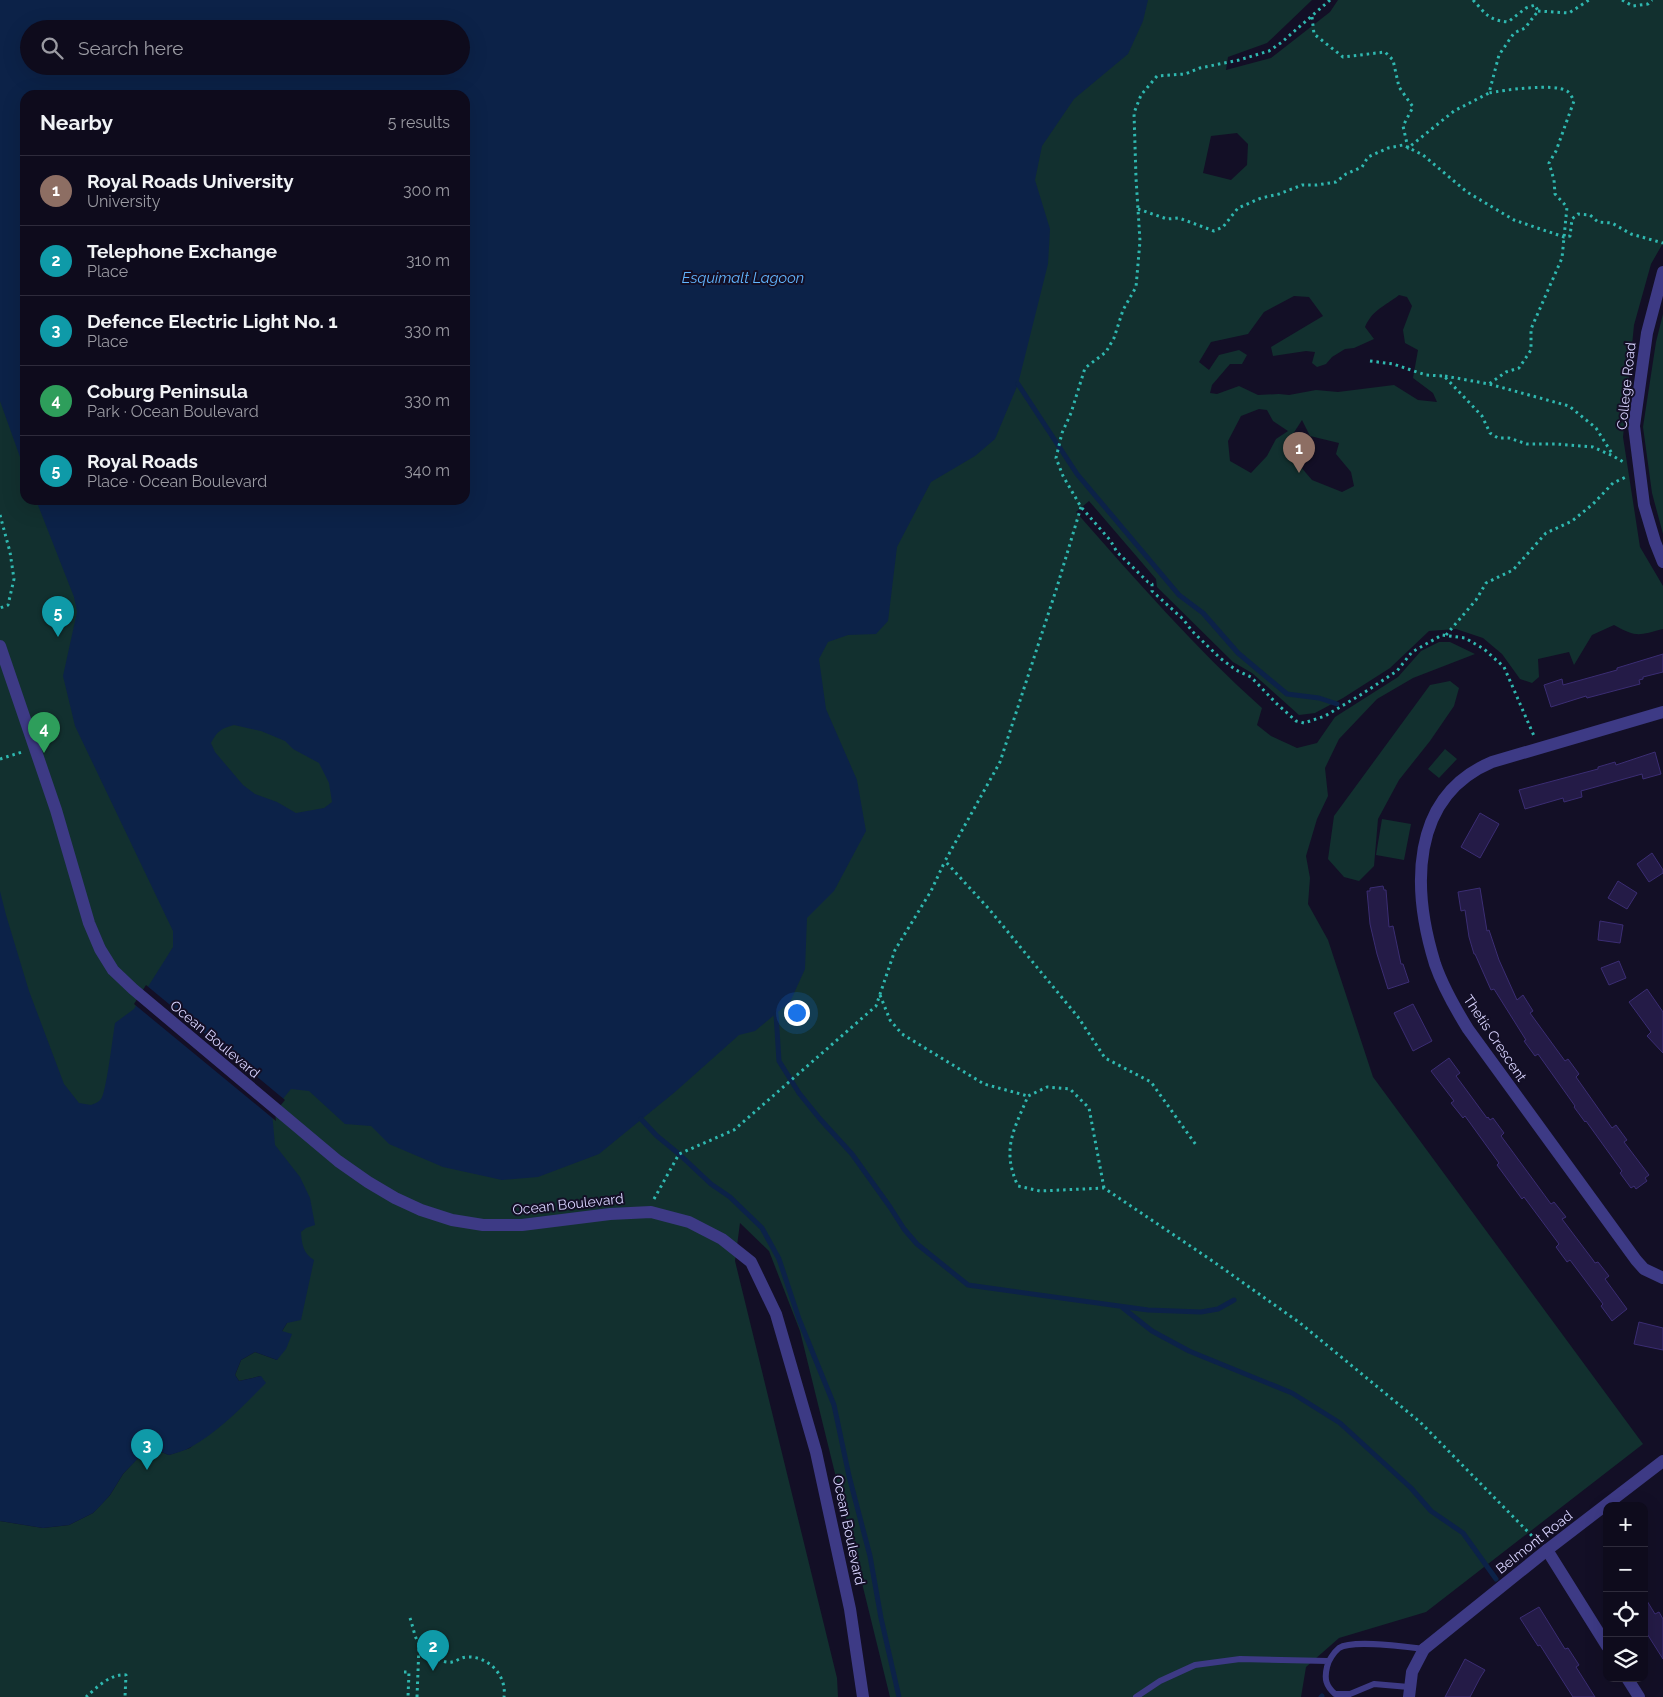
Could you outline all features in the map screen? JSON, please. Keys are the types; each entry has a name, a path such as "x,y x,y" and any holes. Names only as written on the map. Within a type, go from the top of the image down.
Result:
{"street":[{"name":"College Road","path":"1663,272 1647,333 1634,426 1644,505 1663,562"},
{"name":"Ocean Boulevard","path":"0,646 56,810 89,923 100,950 113,970 133,989 338,1161 368,1182 404,1202 421,1210 452,1220 484,1224 522,1225 610,1214 651,1212 689,1222 722,1239 751,1262 776,1314 816,1452 850,1609 863,1697"},
{"name":"Thetis Crescent","path":"1663,712 1492,762 1466,776 1454,787 1433,815 1426,833 1422,858 1422,884 1428,937 1445,988 1468,1029 1636,1260 1644,1269 1663,1278"},
{"name":"Belmont Road","path":"1424,1649 1546,1550 1663,1462"},
{"path":"1546,1550 1603,1640"},
{"path":"1409,1692 1412,1672 1424,1649"},
{"path":"1630,1682 1639,1697"}],"lane":[{"path":"1409,1692 1374,1684 1350,1694 1335,1694 1328,1688 1325,1676 1328,1661 1340,1648 1357,1644 1424,1649"},
{"path":"1136,1697 1160,1681 1195,1664 1240,1659 1328,1661"}],"path":[{"path":"1330,0 1269,51 1240,60 1200,68 1184,74 1157,76 1141,95 1134,113 1140,241 1136,287 1123,310 1114,338 1106,352 1086,368 1071,413 1062,433 1056,458 1063,476 1081,507 1110,540 1116,552 1152,584 1152,591 1183,619 1192,631 1220,658 1236,670 1251,677 1296,721 1304,723 1325,716 1397,671 1412,652 1442,635 1446,635 1465,638 1484,649 1504,667 1540,748"},
{"path":"1472,0 1495,20 1508,22 1526,8 1535,5 1538,11"},
{"path":"1538,11 1569,13 1589,0"},
{"path":"1622,0 1633,6 1648,4 1652,0"},
{"path":"1489,94 1499,55 1514,33 1525,28 1538,11"},
{"path":"1312,17 1314,34 1343,57 1385,52 1393,60 1400,87 1413,107 1403,126 1408,148"},
{"path":"1408,148 1454,111 1489,94 1503,90 1558,87 1569,92 1574,101 1556,151 1549,163 1554,180 1555,194 1568,208 1562,258 1531,329 1531,350 1519,368 1506,372 1489,384"},
{"path":"1138,209 1167,219 1179,218 1214,231 1223,226 1238,208 1261,198 1279,194 1302,185 1336,182 1346,174 1362,167 1368,157 1388,148 1403,145 1423,155 1467,192 1514,220 1564,237 1570,236 1572,219 1578,214 1590,215 1598,222 1612,223 1632,234 1663,243"},
{"path":"1370,361 1393,364 1426,375 1444,376 1489,384 1569,406 1596,428 1613,456"},
{"path":"1444,376 1482,416 1490,433 1498,438 1510,438 1527,444 1593,447 1639,471"},
{"path":"1446,635 1476,600 1486,583 1513,570 1546,533 1572,521 1593,504 1613,483 1639,471"},
{"path":"646,1212 679,1154 734,1130 876,1006 895,950 931,891 945,861 1000,762 1081,507"},
{"path":"0,515 10,552 14,578 8,605 0,608"},
{"path":"0,759 35,748"},
{"path":"945,861 988,909 1078,1018 1105,1058 1151,1082 1196,1145"},
{"path":"880,994 890,1020 902,1034 984,1084 1028,1096 1046,1087 1070,1089 1089,1108 1104,1188"},
{"path":"1028,1096 1009,1146 1011,1171 1018,1186 1040,1191 1104,1188 1214,1262 1308,1330 1420,1422 1546,1550"},
{"path":"410,1618 419,1646 416,1697"},
{"path":"419,1646 443,1660 452,1662 466,1656 489,1664 502,1680 504,1697"},
{"path":"404,1672 410,1672 408,1697"},
{"path":"86,1697 112,1677 121,1674 126,1675 125,1697"}],"green space":[{"path":"0,0 1312,0 1267,43 1228,57 1226,70 1271,58 1330,12 1338,0 1663,0 1663,243 1651,264 1634,325 1623,437 1640,547 1663,586 1663,629 1633,634 1614,625 1592,635 1574,665 1569,652 1538,659 1539,677 1532,683 1520,679 1502,654 1483,638 1456,629 1429,631 1390,668 1343,698 1315,713 1299,715 1252,673 1233,662 1157,587 1156,579 1089,501 1076,512 1190,638 1262,708 1257,725 1271,736 1297,748 1317,743 1335,717 1398,677 1421,651 1439,642 1450,642 1475,654 1413,678 1377,699 1339,739 1325,768 1328,796 1317,819 1306,856 1310,878 1308,904 1328,940 1373,1077 1643,1444 1426,1612 1339,1638 1306,1667 1301,1697 890,1697 800,1331 769,1251 740,1223 735,1261 837,1678 838,1697 0,1697 0,1521 43,1528 69,1525 93,1513 110,1495 123,1474 146,1449 154,1449 169,1455 190,1448 261,1376 239,1381 235,1375 241,1360 255,1352 277,1360 282,1331 287,1323 0,1128","holes":["1237,133 1248,144 1247,165 1231,180 1203,173 1211,136","1399,295 1407,297 1412,306 1403,330 1405,343 1418,350 1413,378 1433,393 1437,402 1418,400 1394,385 1338,392 1316,390 1289,395 1258,395 1239,386 1217,394 1210,393 1212,385 1230,364 1242,364 1247,355 1239,350 1219,355 1209,370 1199,362 1211,342 1248,334 1264,312 1294,296 1309,297 1323,316 1271,347 1273,356 1306,351 1315,352 1312,363 1317,367 1326,364 1332,357 1345,349 1354,348 1374,339 1365,327 1368,321 1375,312","1259,409 1267,410 1273,421 1288,431 1276,439 1267,456 1251,473 1230,461 1228,441 1241,416","1302,420 1310,436 1339,443 1336,454 1351,472 1354,486 1342,492 1312,480 1300,466 1299,438 1293,434"]},
{"path":"1663,314 1663,534 1652,493 1643,427 1656,342"},
{"path":"1450,681 1459,688 1454,706 1430,741 1399,780 1378,819 1374,866 1359,881 1344,877 1328,859 1334,816 1430,685"},
{"path":"1445,749 1457,759 1439,778 1428,769"},
{"path":"1382,819 1411,824 1404,860 1376,855"}],"water":[{"name":"Esquimalt Lagoon","path":"0,0 1148,0 1143,21 1128,54 1074,99 1042,146 1035,180 1050,229 1048,264 1018,384 995,439 975,456 931,482 897,547 888,621 876,634 848,635 828,642 819,659 826,709 857,780 866,831 834,891 807,918 805,969 790,1002 755,1031 739,1035 675,1092 599,1154 538,1177 502,1180 443,1167 389,1144 371,1126 345,1124 309,1091 291,1089 272,1112 275,1145 300,1177 310,1198 315,1225 301,1232 304,1248 307,1254 314,1260 301,1320 287,1323 282,1331 292,1334 286,1349 277,1360 255,1352 241,1360 235,1375 239,1381 261,1376 266,1383 231,1418 202,1441 180,1452 169,1455 154,1449 146,1450 123,1474 110,1495 93,1513 69,1525 43,1528 0,1521 0,891 29,991 64,1084 79,1103 91,1105 101,1099 107,1076 115,1023 134,1009 173,947 173,931 75,726 63,676 77,612 74,597 38,505 470,505 470,90 20,90 20,457 0,401","holes":["234,725 261,731 285,741 293,749 319,763 329,783 332,802 324,808 296,813 277,802 255,794 243,785 215,752 211,743 220,731"]}],"pier":[{"path":"146,985 285,1100 275,1112 276,1121 134,1004"}],"building":[{"path":"1663,654 1663,672 1643,677 1643,679 1639,680 1640,684 1587,698 1586,696 1551,707 1544,685 1562,679 1563,685 1617,670 1617,668"},
{"path":"1655,752 1661,774 1643,779 1642,774 1581,791 1582,797 1564,802 1563,798 1525,809 1519,790 1598,769 1598,767 1615,762 1616,765"},
{"path":"1480,813 1499,824 1480,858 1461,847"},
{"path":"1652,853 1663,873 1649,882 1637,864"},
{"path":"1618,881 1637,893 1627,909 1608,898"},
{"path":"1383,886 1384,890 1386,890 1389,927 1393,926 1401,964 1403,964 1409,982 1388,989 1370,924 1367,891 1370,891 1370,888"},
{"path":"1480,888 1487,931 1489,930 1499,960 1517,1000 1523,995 1533,1011 1530,1013 1565,1061 1568,1059 1579,1074 1576,1077 1612,1128 1616,1125 1627,1140 1624,1142 1649,1175 1645,1178 1647,1181 1636,1189 1634,1186 1631,1188 1620,1173 1622,1171 1574,1107 1538,1054 1535,1056 1524,1041 1526,1040 1494,989 1491,990 1474,954 1465,910 1461,911 1458,892"},
{"path":"1600,921 1623,925 1620,943 1598,940"},
{"path":"1619,961 1626,978 1609,985 1601,968"},
{"path":"1647,989 1663,1012 1663,1053 1647,1036 1651,1032 1629,1002"},
{"path":"1413,1004 1432,1041 1413,1051 1394,1013"},
{"path":"1449,1058 1460,1073 1456,1076 1487,1118 1490,1120 1493,1118 1504,1133 1501,1136 1551,1204 1554,1202 1566,1217 1562,1219 1595,1263 1598,1262 1609,1276 1605,1279 1627,1309 1612,1321 1601,1306 1603,1304 1570,1260 1567,1262 1556,1247 1559,1244 1524,1197 1522,1199 1465,1116 1463,1118 1451,1103 1454,1101 1431,1071"},
{"path":"1639,1322 1663,1328 1663,1350 1634,1344"},
{"path":"1648,1603 1655,1614 1659,1612 1663,1619 1663,1659 1648,1635"},
{"path":"1539,1607 1565,1649 1568,1648 1579,1665 1576,1667 1595,1697 1573,1697 1540,1645 1538,1646 1520,1618"},
{"path":"1465,1659 1485,1670 1470,1697 1445,1697"}],"waterway":[{"path":"1018,384 1077,474 1179,595 1203,613 1238,653 1287,694 1319,698 1337,704"},
{"path":"776,1014 779,1061 799,1093 852,1154 904,1229 917,1244 968,1285 1148,1310 1201,1312 1218,1309 1234,1300"},
{"path":"641,1119 657,1136 711,1184 730,1197 762,1228 779,1259 799,1319 834,1405 849,1476 870,1556 881,1618 899,1697"},
{"path":"1123,1308 1152,1331 1189,1351 1292,1393 1340,1423 1411,1488 1431,1511 1463,1533 1496,1579"}],"place":[{"name":"Royal Roads University","path":"1299,473"},
{"name":"Royal Roads","path":"58,637"},
{"name":"Coburg Peninsula","path":"44,753"},
{"name":"Defence Electric Light No. 1","path":"147,1470"},
{"name":"Telephone Exchange","path":"433,1671"}]}
